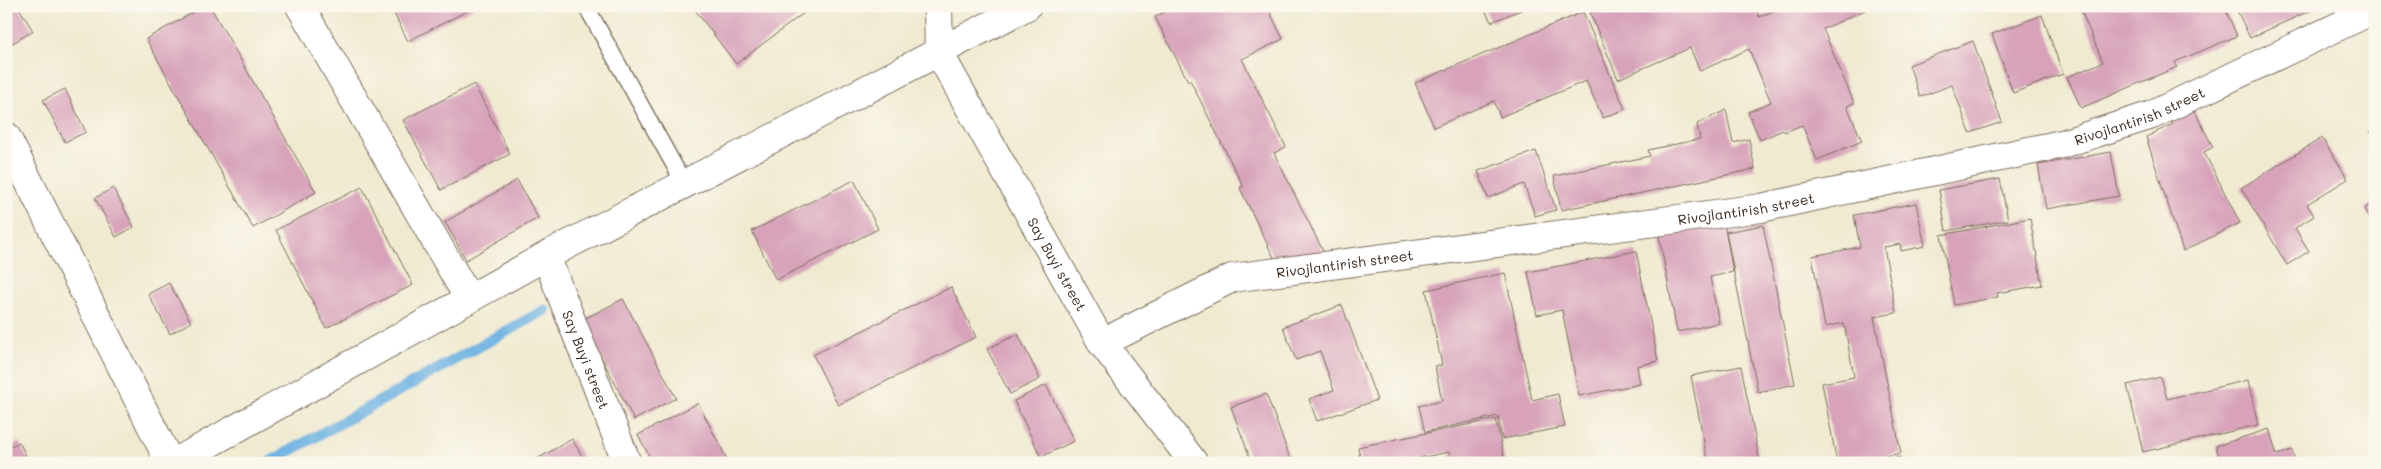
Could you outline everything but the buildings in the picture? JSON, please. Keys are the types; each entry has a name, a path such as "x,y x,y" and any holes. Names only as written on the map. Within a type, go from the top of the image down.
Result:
{"street":[{"path":"300,6 469,299"},
{"path":"938,6 939,53"},
{"path":"174,463 546,256 1028,6"},
{"name":"Rivojlantirish street","path":"1102,343 1232,278 1761,208 2062,144 2152,115 2374,9"},
{"name":"Say Buyi street","path":"939,53 1102,343 1194,463"},
{"path":"6,136 170,463"},
{"name":"Say Buyi street","path":"546,256 627,463"}],"lane":[{"path":"586,6 685,185"}],"waterway":[{"path":"268,463 545,310"}]}
